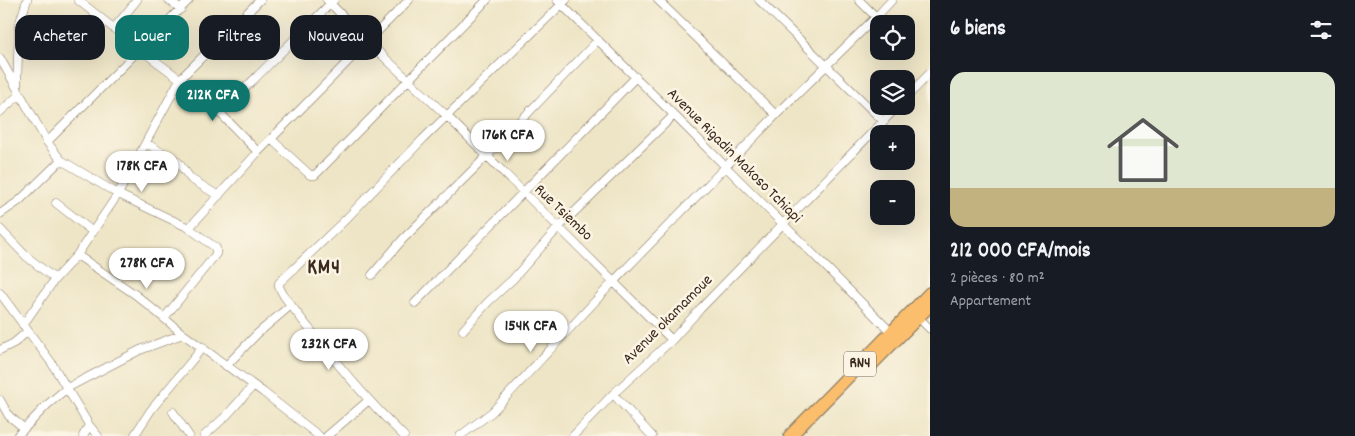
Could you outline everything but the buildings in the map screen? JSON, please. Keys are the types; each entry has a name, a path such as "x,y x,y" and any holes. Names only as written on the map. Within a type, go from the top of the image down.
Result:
{"highway":[{"name":"RN4","path":"802,436 930,293"},
{"name":"RN4","path":"790,436 894,335 918,317 930,305"}],"street":[{"path":"0,112 18,91 19,25 26,0"},
{"path":"78,0 114,28 137,0"},
{"path":"169,0 181,9"},
{"path":"175,15 189,0"},
{"path":"0,350 14,343 54,279 77,255 93,232 118,194 180,79 260,0"},
{"path":"382,28 409,0"},
{"path":"272,139 310,175 315,175 487,0"},
{"path":"658,0 776,115"},
{"path":"759,0 884,122"},
{"path":"859,0 874,15"},
{"path":"878,15 892,0"},
{"path":"220,113 331,1"},
{"name":"Rue Tsiembo","path":"331,1 344,15"},
{"path":"404,436 379,412 290,305 279,287 282,279 345,220 561,1"},
{"name":"Avenue Rigadin Makoso Tchiapi","path":"561,1 894,335"},
{"path":"460,436 492,412 613,282 776,115 870,23"},
{"path":"372,275 403,239 487,156 598,40"},
{"name":"Rue Tsiembo","path":"382,55 448,117 522,193 672,340"},
{"path":"0,58 46,142 61,160 118,194 190,228 212,244 217,252 165,317"},
{"path":"46,142 131,60"},
{"path":"154,60 220,113 258,152"},
{"path":"190,228 258,152 350,60"},
{"path":"915,89 930,73"},
{"path":"415,303 636,77"},
{"path":"463,330 488,302 513,279 558,228 674,115"},
{"name":"Avenue okamamoue","path":"573,436 613,394 672,340 890,115"},
{"path":"146,144 178,162 191,179 219,196"},
{"path":"0,214 19,201 61,160"},
{"path":"56,203 93,232"},
{"path":"0,230 54,279"},
{"path":"77,255 136,295 165,317 183,334 203,347 318,436"},
{"path":"0,292 51,362 98,436"},
{"path":"226,366 257,334 290,305"},
{"path":"918,317 930,329"},
{"path":"17,436 47,405 67,388 140,350 183,334"},
{"path":"134,436 151,410 203,347"},
{"path":"204,436 227,415 253,386"},
{"path":"613,394 652,436"},
{"path":"0,400 9,416 24,428"},
{"path":"327,436 369,400"},
{"path":"173,412 190,436"},
{"path":"83,436 89,424"}],"district":[{"name":"KM4","path":"324,269"}]}
